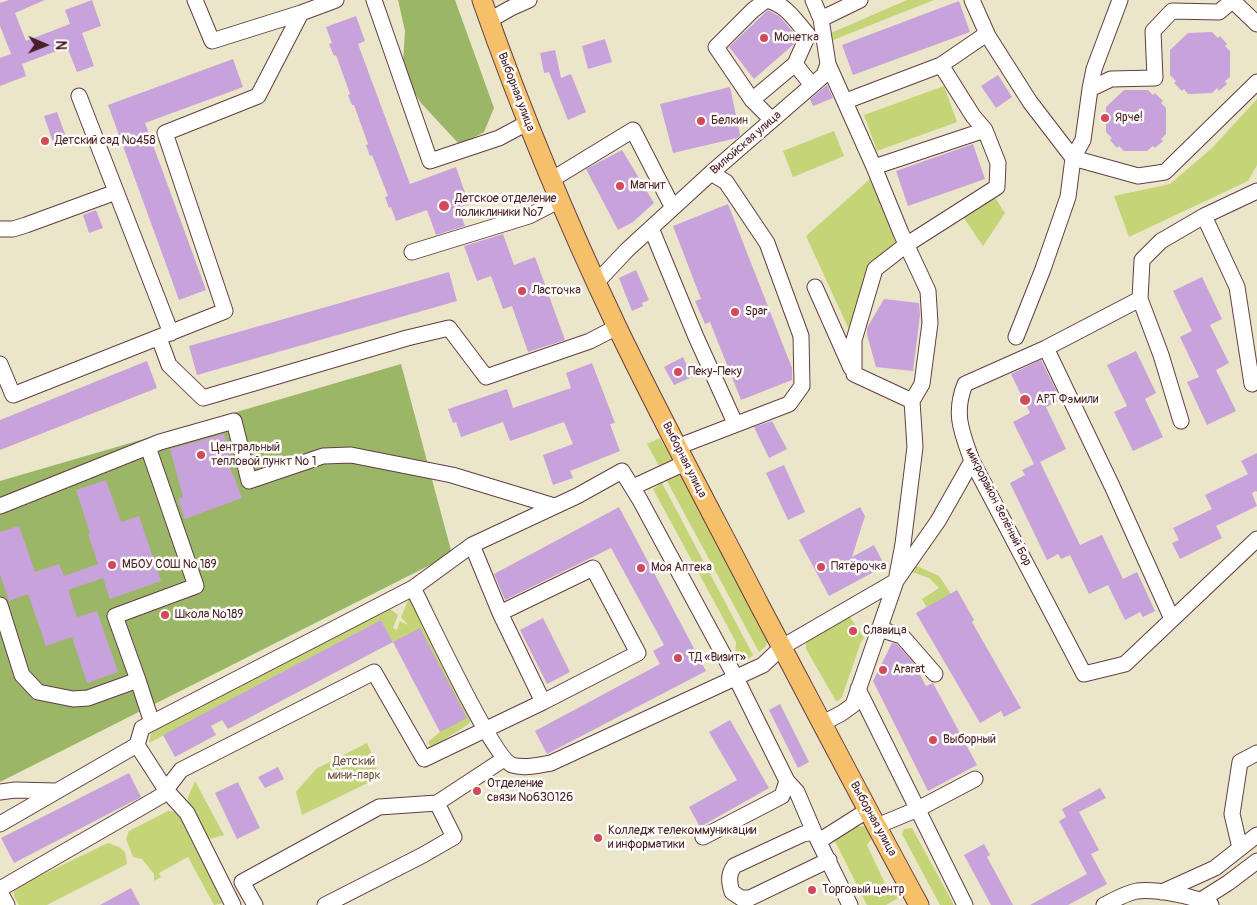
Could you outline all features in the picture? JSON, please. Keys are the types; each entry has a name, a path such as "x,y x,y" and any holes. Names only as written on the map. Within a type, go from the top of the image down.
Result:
{"main road":[{"name":"Выборная улица","path":"482,0 488,21 527,123 617,327 681,455 877,826 915,904"}],"street":[{"path":"195,0 212,42 336,0"},
{"path":"374,0 430,162 499,138 527,123"},
{"path":"488,21 529,0"},
{"path":"752,100 795,64 808,35 788,10 776,1 766,0 753,10 716,47 752,100 772,120"},
{"path":"813,0 821,20 828,64 906,245 928,291 930,323 922,384 912,401 915,446 904,544 896,582 853,705 822,724"},
{"path":"821,20 860,0"},
{"path":"972,0 988,36 1030,102 1073,158 1138,176 1165,172 1257,82"},
{"path":"1016,337 1044,269 1068,197 1073,158 1083,140 1094,69 1120,0"},
{"path":"1090,90 1111,78 1154,78 1154,31 1172,11 1219,12 1233,0 1257,24"},
{"path":"0,364 13,395 225,311 165,133 258,96 301,13"},
{"path":"846,102 941,65 982,37 988,36"},
{"path":"795,64 812,85"},
{"name":"Вилюйская улица","path":"596,283 627,250 711,173 824,75 828,64"},
{"path":"854,374 854,340 875,269 906,245 997,187 998,163 984,130 941,65"},
{"path":"79,96 116,192 165,336 169,365 203,398 397,341 449,328 486,377 590,341 617,327"},
{"path":"551,180 632,130 673,208"},
{"path":"874,167 984,130"},
{"path":"632,487 681,455 735,424 789,404 802,386 801,336 767,243 726,182 711,173"},
{"path":"1181,421 1161,356 1140,299 1142,260 1161,241 1204,216 1257,191"},
{"path":"0,229 13,229 26,225 116,192"},
{"path":"412,252 529,216 560,200"},
{"path":"1204,216 1237,287 1252,384"},
{"path":"651,228 696,337 735,424"},
{"path":"815,287 854,374 912,401"},
{"name":"микрорайон Зелёный Бор","path":"1140,299 1046,348 965,384 958,408 960,426 972,461 1084,674 1125,664 1257,539"},
{"path":"1046,348 1112,486 1172,619"},
{"path":"0,506 160,442 234,421 250,480 323,456 351,455 452,475 554,506"},
{"path":"148,447 196,586 115,616 152,723"},
{"path":"413,588 485,731 504,759 512,765 530,767 551,764 763,664 782,647 896,582 938,521 972,461"},
{"path":"0,824 137,745 142,728 413,588 472,545 578,496 622,471 736,678 787,781 797,792 850,905"},
{"path":"472,545 500,613 543,702"},
{"path":"7,905 0,890 161,796 182,770 374,672 424,759 485,731 638,653 593,568 500,613"},
{"path":"0,605 22,674 38,692 73,698 88,698 138,680"},
{"path":"879,629 902,636 935,674"},
{"path":"858,689 965,905"},
{"path":"137,745 166,790 187,813 233,905"},
{"path":"1240,848 1232,814 1240,762 1257,753"},
{"path":"254,905 242,882 379,807 437,803 504,759"},
{"path":"877,826 918,809 975,779"},
{"path":"702,837 782,796 787,781"},
{"path":"0,792 15,790 56,791"},
{"path":"325,905 454,838 437,803"},
{"path":"829,860 750,898 741,898 732,892 729,878 734,866 803,834 816,836 868,810"},
{"path":"1167,898 1216,868 1257,835"},
{"path":"1104,905 1136,891 1167,898 1206,902 1257,861"}],"green space":[{"path":"398,0 455,0 494,108 484,132 460,145 421,103 409,84 403,62 405,31"},
{"path":"907,0 934,0 833,40 831,33"},
{"path":"944,86 957,122 877,151 864,115"},
{"path":"1257,99 1257,165 1248,181 1129,237 1114,196 1170,184 1212,148"},
{"path":"834,131 844,156 793,177 783,151"},
{"path":"870,179 897,245 869,267 851,334 806,236"},
{"path":"991,191 1005,213 983,246 959,211"},
{"name":"Школа №189","path":"401,364 452,554 0,782 0,481"},
{"path":"660,438 766,635 768,641 759,652 647,444"},
{"path":"661,481 753,655 746,661 739,660 735,656 736,642 653,489"},
{"path":"912,564 939,576 951,594 927,608 922,599 939,588 929,578 909,571"},
{"path":"409,598 414,598 472,716 469,724 437,744 430,746 428,742 440,732 420,629 393,642 381,620 149,743 153,725 385,605 398,615 393,628 397,630 400,621 408,625 401,617"},
{"path":"844,617 850,617 864,638 842,697 836,701 806,649 806,639"},
{"name":"Детский мини-парк","path":"367,743 375,761 378,778 302,815 296,792 316,769"},
{"path":"195,781 224,835 210,839 204,838 187,806 188,797"},
{"path":"168,811 180,812 224,903 214,905 188,857 159,873 161,877 154,881 154,874 142,859 133,857 126,839 129,831"},
{"path":"866,826 872,838 867,845 888,890 900,891 900,897 886,905 867,905 835,841 839,833 852,827"},
{"path":"912,828 954,905 940,905 902,834 904,829"},
{"path":"108,843 119,847 125,852 127,864 47,905 19,905 14,897 14,891 23,884"}],"building":[{"path":"9,0 45,0 15,13 26,41 70,24 65,10 92,0 101,26 82,33 94,66 77,72 67,47 22,64 26,76 0,86 0,58 11,54 0,26 0,3"},
{"path":"959,1 970,32 853,75 842,45"},
{"name":"Монетка","path":"768,10 779,16 797,36 794,44 754,79 729,47"},
{"path":"356,16 365,41 358,44 410,184 456,167 469,204 458,208 465,226 436,235 427,210 396,221 391,207 389,208 385,197 388,196 372,155 370,156 366,145 368,144 354,105 352,105 348,95 350,94 336,55 334,56 329,44 332,43 326,27"},
{"path":"1212,32 1218,38 1220,36 1230,51 1230,77 1225,81 1227,84 1219,91 1217,88 1212,93 1188,94 1174,83 1176,81 1170,75 1170,50 1188,33"},
{"path":"605,39 612,62 588,69 582,46"},
{"path":"555,50 561,78 571,74 586,112 568,120 549,72 544,73 540,53"},
{"path":"233,59 243,87 145,123 206,290 179,300 108,105"},
{"path":"998,75 1012,97 996,108 981,86"},
{"path":"827,85 833,98 813,106 810,99"},
{"name":"Белкин","path":"730,87 740,135 737,138 673,153 660,104"},
{"path":"1124,90 1148,90 1153,95 1155,93 1163,101 1161,103 1166,108 1166,134 1161,139 1163,141 1155,148 1153,146 1147,151 1124,151 1119,146 1117,148 1110,140 1112,138 1106,132 1106,107"},
{"path":"57,112 66,137 53,142 44,116"},
{"path":"973,144 985,179 908,206 896,171"},
{"name":"Магнит","path":"622,150 654,203 633,222 618,230 586,169"},
{"path":"728,204 792,368 792,380 741,400 710,322 705,324 695,301 701,299 673,226"},
{"path":"96,210 103,228 89,233 83,215"},
{"name":"Ласточка","path":"503,234 514,265 535,257 565,340 528,352 512,306 503,309 491,276 477,281 464,246"},
{"path":"636,270 649,300 642,303 643,306 632,311 619,278"},
{"path":"449,272 457,301 197,375 189,346"},
{"path":"1202,277 1222,319 1210,325 1229,363 1216,370 1236,411 1207,425 1187,382 1199,377 1180,337 1192,331 1173,291"},
{"path":"884,299 919,303 920,315 913,371 876,367 867,335 867,328"},
{"path":"1136,351 1156,393 1145,399 1163,437 1133,451 1114,412 1127,406 1107,365"},
{"name":"Пеку-Пеку","path":"683,357 692,377 674,385 664,367"},
{"path":"1041,360 1061,400 1046,407 1066,449 1040,462 1080,545 1102,535 1123,579 1137,572 1155,611 1143,617 1140,612 1125,620 1108,585 1089,594 1070,555 1061,559 1058,554 1047,560 1010,483 1025,475 1022,470 1034,464 1013,422 1030,413 1011,374"},
{"path":"147,361 157,388 0,450 0,420"},
{"path":"592,363 615,423 610,424 620,451 570,471 573,478 553,485 543,455 573,444 564,422 510,441 503,422 461,437 456,422 453,423 448,409 507,389 513,408 571,388 566,373"},
{"path":"772,421 787,449 769,458 754,427"},
{"path":"224,434 233,466 230,467 242,498 185,519 178,499 183,497 170,449"},
{"path":"1257,453 1257,492 1252,493 1257,506 1216,526 1222,538 1180,559 1172,543 1179,540 1173,528 1212,509 1205,495 1248,474 1241,461"},
{"path":"784,465 805,512 788,520 766,473"},
{"name":"МБОУ СОШ № 189","path":"106,480 121,522 139,516 161,581 110,599 103,578 68,590 77,617 97,611 118,672 87,683 72,637 46,646 28,594 9,601 0,574 0,532 19,526 35,572 59,564 64,576 98,564 76,490"},
{"path":"619,507 706,671 547,754 535,731 660,664 653,651 664,645 611,548 505,600 494,574"},
{"path":"860,507 865,516 852,557 874,545 885,566 829,596 799,540"},
{"path":"957,590 974,620 972,622 1021,708 1004,717 1001,711 980,723 916,613"},
{"path":"543,618 570,672 547,684 520,630"},
{"path":"381,620 393,642 228,729 222,720 211,726 216,735 175,757 163,735"},
{"path":"420,628 467,718 440,732 393,642"},
{"name":"Выборный","path":"892,643 897,644 913,662 926,686 933,683 977,765 928,791 873,681"},
{"path":"780,704 809,762 798,768 769,710"},
{"path":"730,720 769,788 700,827 689,807 737,780 709,732"},
{"path":"278,767 284,779 265,788 258,777"},
{"path":"129,773 141,797 14,863 1,838"},
{"path":"238,782 260,828 237,839 215,793"},
{"path":"1100,788 1106,798 1079,812 1099,850 1091,854 1107,884 1068,905 1030,905 1087,874 1059,821 1066,817 1062,809"},
{"path":"984,844 990,855 987,857 1013,905 991,905 964,855"},
{"path":"131,888 140,905 100,905"}],"place":[{"name":"Монетка","path":"764,38"},
{"name":"Ярче!","path":"1105,118"},
{"name":"Белкин","path":"701,121"},
{"name":"Детский сад №458","path":"45,141"},
{"name":"Магнит","path":"620,186"},
{"name":"Детское отделение поликлиники №7","path":"444,206"},
{"name":"Ласточка","path":"522,291"},
{"name":"Spar","path":"735,312"},
{"name":"Пеку-Пеку","path":"678,372"},
{"name":"АРТ Фэмили","path":"1025,400"},
{"name":"Центральный тепловой пункт № 1","path":"201,455"},
{"name":"МБОУ СОШ № 189","path":"112,565"},
{"name":"Пятёрочка","path":"821,567"},
{"name":"Моя Аптека","path":"641,568"},
{"name":"Школа №189","path":"165,615"},
{"name":"Славица","path":"853,631"},
{"name":"ТД «Визит»","path":"678,658"},
{"name":"Ararat","path":"883,670"},
{"name":"Выборный","path":"933,740"},
{"name":"Отделение связи №630126","path":"477,791"},
{"name":"Колледж телекоммуникации и информатики","path":"598,838"},
{"name":"Торговый центр","path":"812,890"}]}
